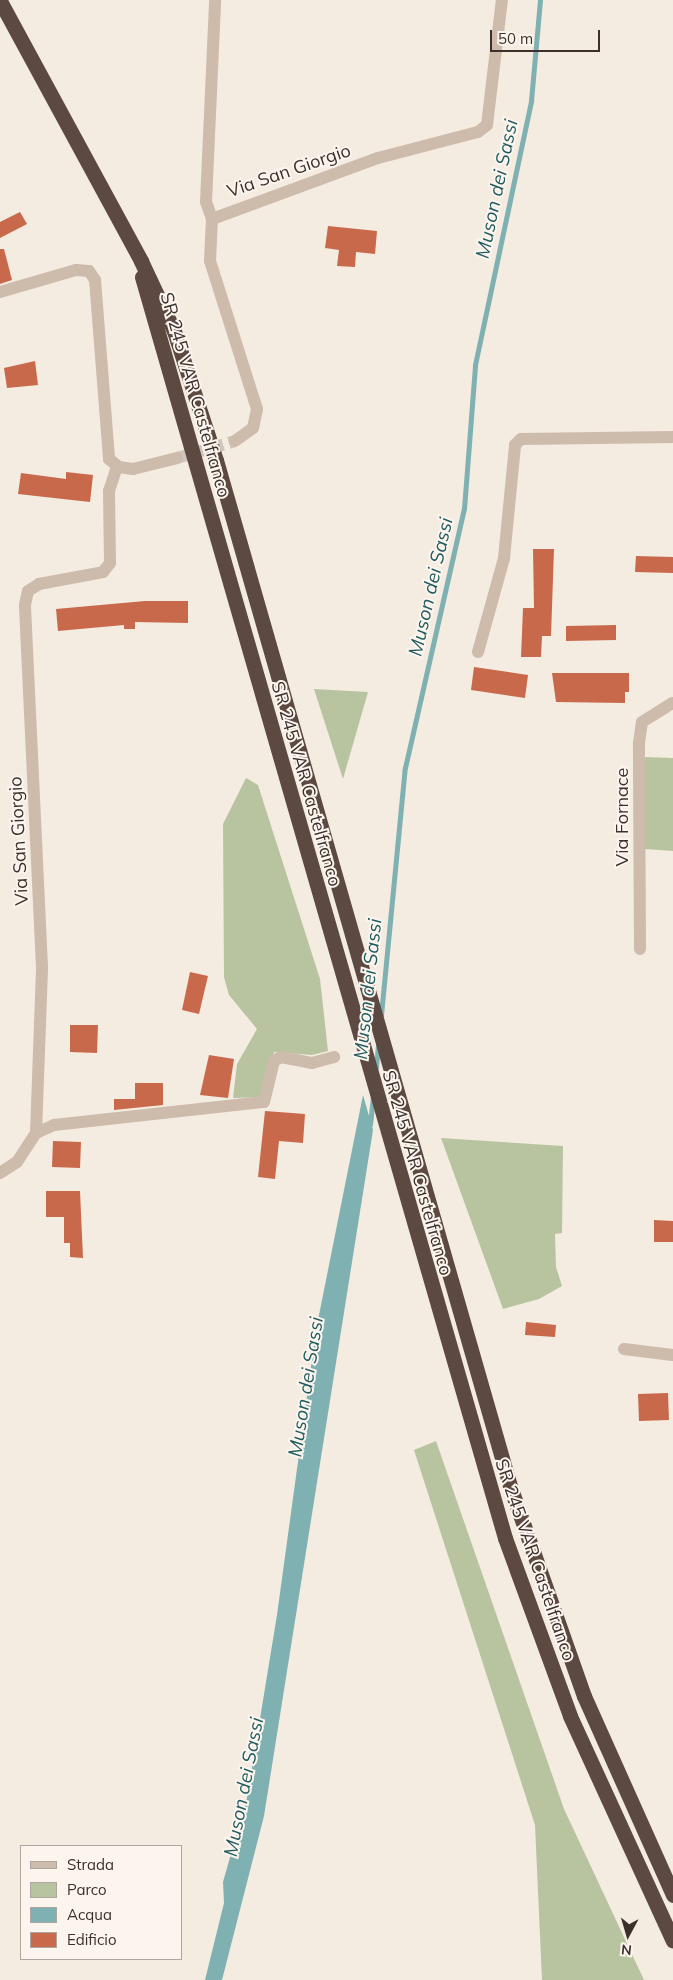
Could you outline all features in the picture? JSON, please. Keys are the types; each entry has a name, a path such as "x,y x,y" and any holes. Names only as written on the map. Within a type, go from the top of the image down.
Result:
{"highway":[{"name":"SR 245 VAR Castelfranco","path":"0,1 122,227 174,331 216,460 430,1204 481,1390 545,1590 624,1790 673,1895"},
{"name":"SR 245 VAR Castelfranco","path":"122,227 162,346 421,1258 502,1528 552,1671 592,1770 673,1941"}],"street":[{"path":"212,219 206,202 215,0"},
{"name":"Via San Giorgio","path":"235,441 255,424 256,403 229,329 210,261 212,219 378,158 478,132 488,125 502,0"},
{"path":"0,292 76,270 89,271 95,280 104,432 109,459 117,466 133,469 177,458"},
{"path":"478,652 504,558 515,445 520,439 550,435 673,437"},
{"name":"Via San Giorgio","path":"36,1133 42,967 25,605 28,591 38,584 103,572 110,562 109,491 117,466"},
{"name":"Via Fornace","path":"640,949 641,729 642,722 673,703"},
{"path":"0,1173 17,1162 36,1133 54,1126 264,1102 274,1061 281,1058 312,1063 334,1057"},
{"path":"624,1349 673,1355"}],"green space":[{"path":"314,689 368,692 343,779"},
{"path":"643,757 673,758 673,851 645,849"},
{"path":"246,778 258,785 320,979 328,1051 312,1055 274,1052 260,1097 233,1098 237,1064 257,1029 229,995 224,977 223,824"},
{"path":"441,1138 563,1146 562,1233 555,1234 556,1267 562,1286 539,1299 503,1309"},
{"path":"436,1441 564,1809 644,1980 542,1980 535,1825 414,1450"}],"water":[{"path":"363,1095 373,1130 264,1816 222,1980 205,1980 224,1903 223,1882 247,1798 277,1615 316,1330"}],"building":[{"path":"20,212 27,224 0,238 0,222"},
{"path":"328,226 377,231 375,254 356,252 355,267 337,266 339,250 325,248"},
{"path":"0,249 4,249 12,280 0,284"},
{"path":"35,361 38,385 7,388 4,368"},
{"path":"66,472 93,475 90,502 18,494 21,473 66,479"},
{"path":"533,549 554,549 551,636 542,636 541,657 521,657 523,608 534,608"},
{"path":"636,556 673,557 673,573 635,572"},
{"path":"145,601 188,601 188,623 135,622 135,629 124,629 124,625 58,631 56,609"},
{"path":"616,625 616,640 566,641 566,626"},
{"path":"474,667 528,675 525,698 471,690"},
{"path":"552,673 629,673 629,692 625,692 625,703 556,702"},
{"path":"190,972 208,976 199,1014 182,1010"},
{"path":"70,1025 98,1025 97,1053 70,1052"},
{"path":"209,1055 234,1059 228,1098 200,1095"},
{"path":"135,1083 163,1083 163,1105 114,1110 114,1099 135,1099"},
{"path":"265,1111 305,1114 303,1143 279,1141 275,1179 258,1177"},
{"path":"53,1141 81,1142 80,1168 52,1167"},
{"path":"46,1191 80,1191 83,1258 70,1257 70,1243 64,1243 64,1217 46,1217"},
{"path":"654,1220 673,1221 673,1242 654,1242"},
{"path":"526,1322 556,1325 555,1337 525,1335"},
{"path":"668,1393 669,1420 639,1421 638,1394"}],"waterway":[{"name":"Muson dei Sassi","path":"381,1015 405,768 464,509 475,365 531,101 540,0"},
{"name":"Muson dei Sassi","path":"376,1068 378,1046"},
{"name":"Muson dei Sassi","path":"370,1125 373,1098"}],"tunnel":[{"path":"177,458 235,441"}]}
